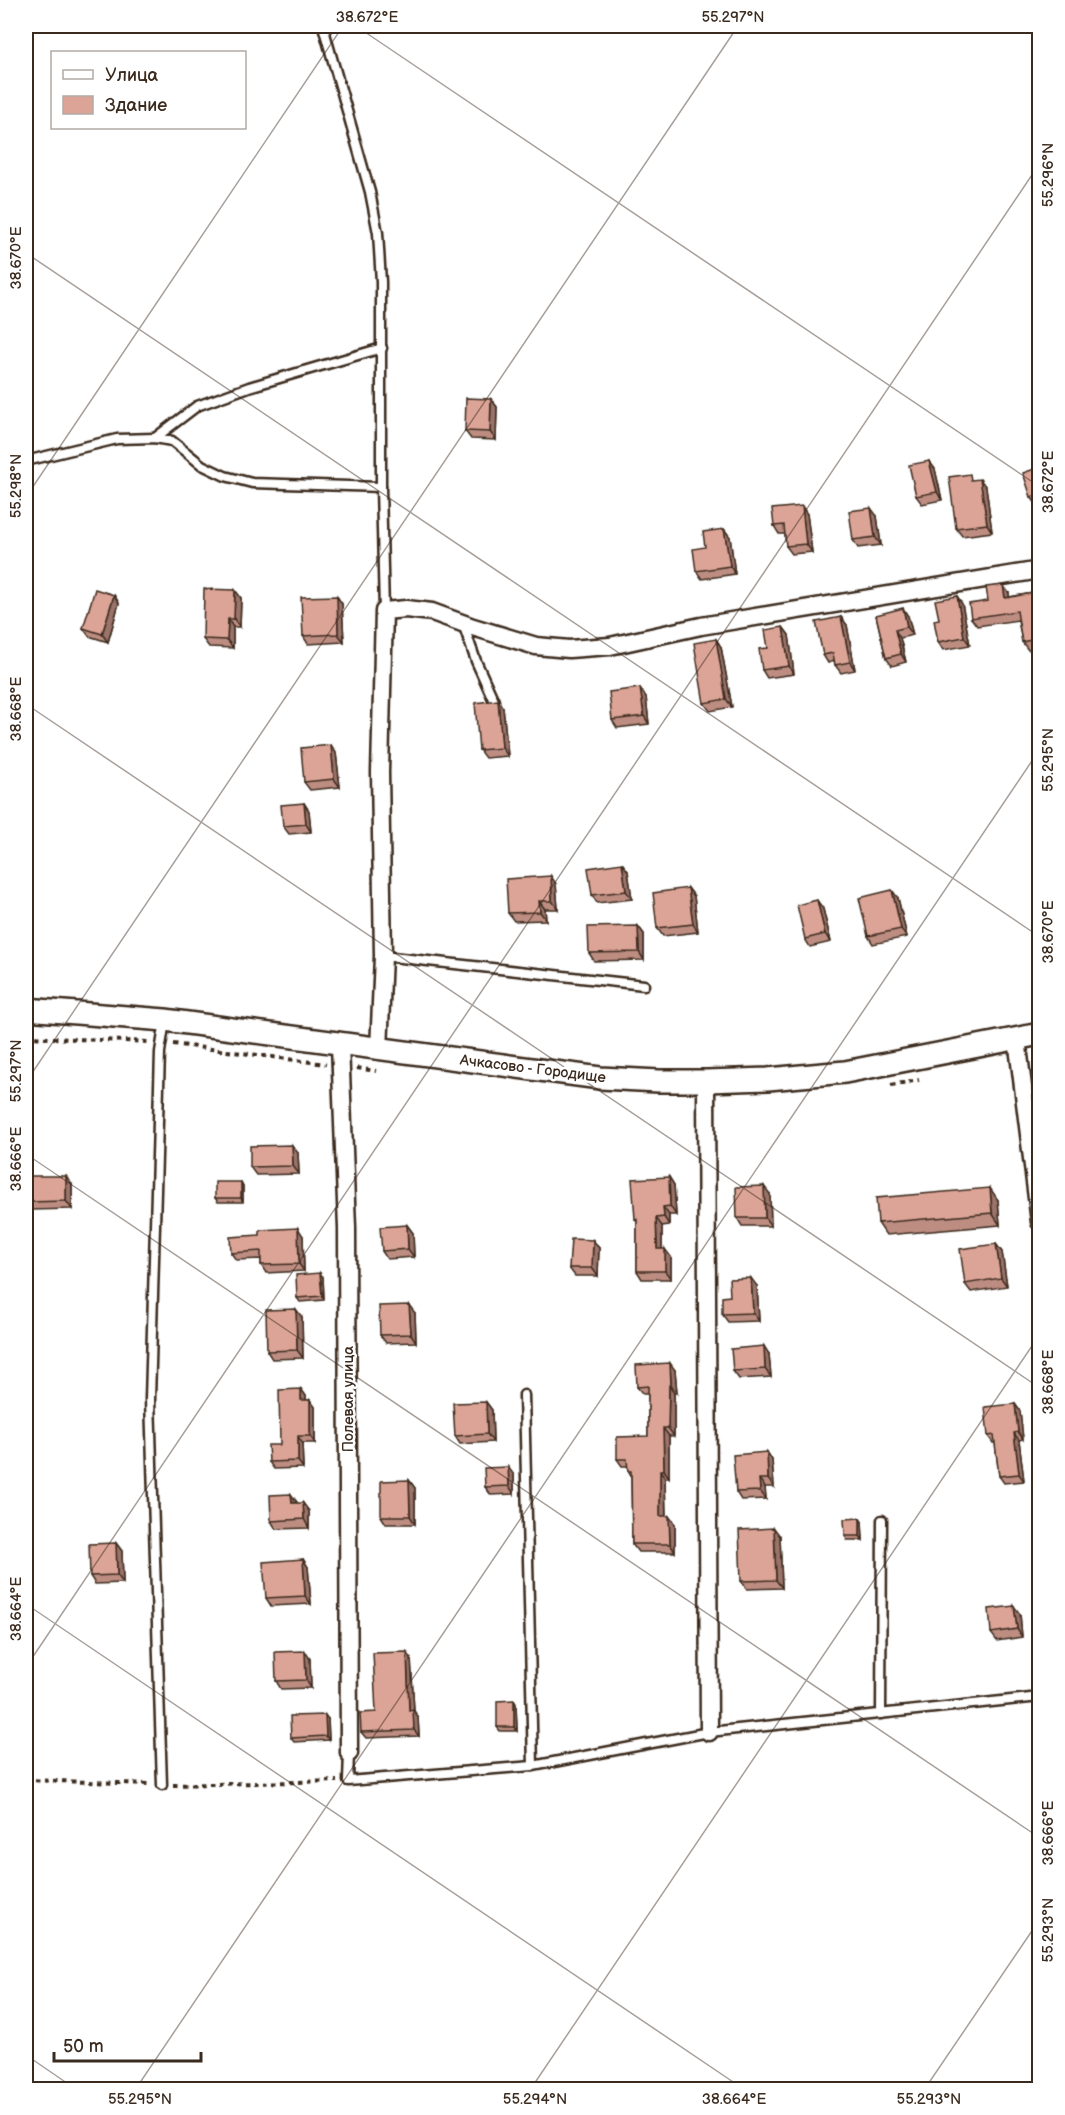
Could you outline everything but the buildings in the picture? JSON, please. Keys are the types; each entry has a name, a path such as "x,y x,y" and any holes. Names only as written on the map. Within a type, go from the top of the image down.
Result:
{"street":[{"path":"379,1050 383,956 380,772 384,610 406,609 432,612 536,646 569,649 610,646 701,626 1040,570"},
{"name":"Ачкасово - Городище","path":"26,1009 165,1020 600,1078 659,1081 768,1079 845,1072 1040,1034"},
{"path":"1017,1039 1040,1222"},
{"name":"Полевая улица","path":"340,1045 347,1240 349,1753"},
{"path":"706,1081 709,1732"}],"lane":[{"path":"323,26 370,192 378,233 382,348 381,487 384,610"},
{"path":"155,438 197,406 249,387 382,348"},
{"path":"26,461 117,439 155,438 172,441 202,465 225,476 252,483 381,487"},
{"path":"463,623 476,661 494,701"},
{"path":"383,956 644,985"},
{"path":"162,1785 150,1400 162,1043 165,1020"},
{"path":"524,1395 533,1766"},
{"path":"881,1714 882,1520"},
{"path":"349,1753 348,1781 533,1766 709,1732 1040,1697"}],"path":[{"path":"26,1037 162,1043 342,1066"},
{"path":"26,1780 162,1785 348,1781"}]}
